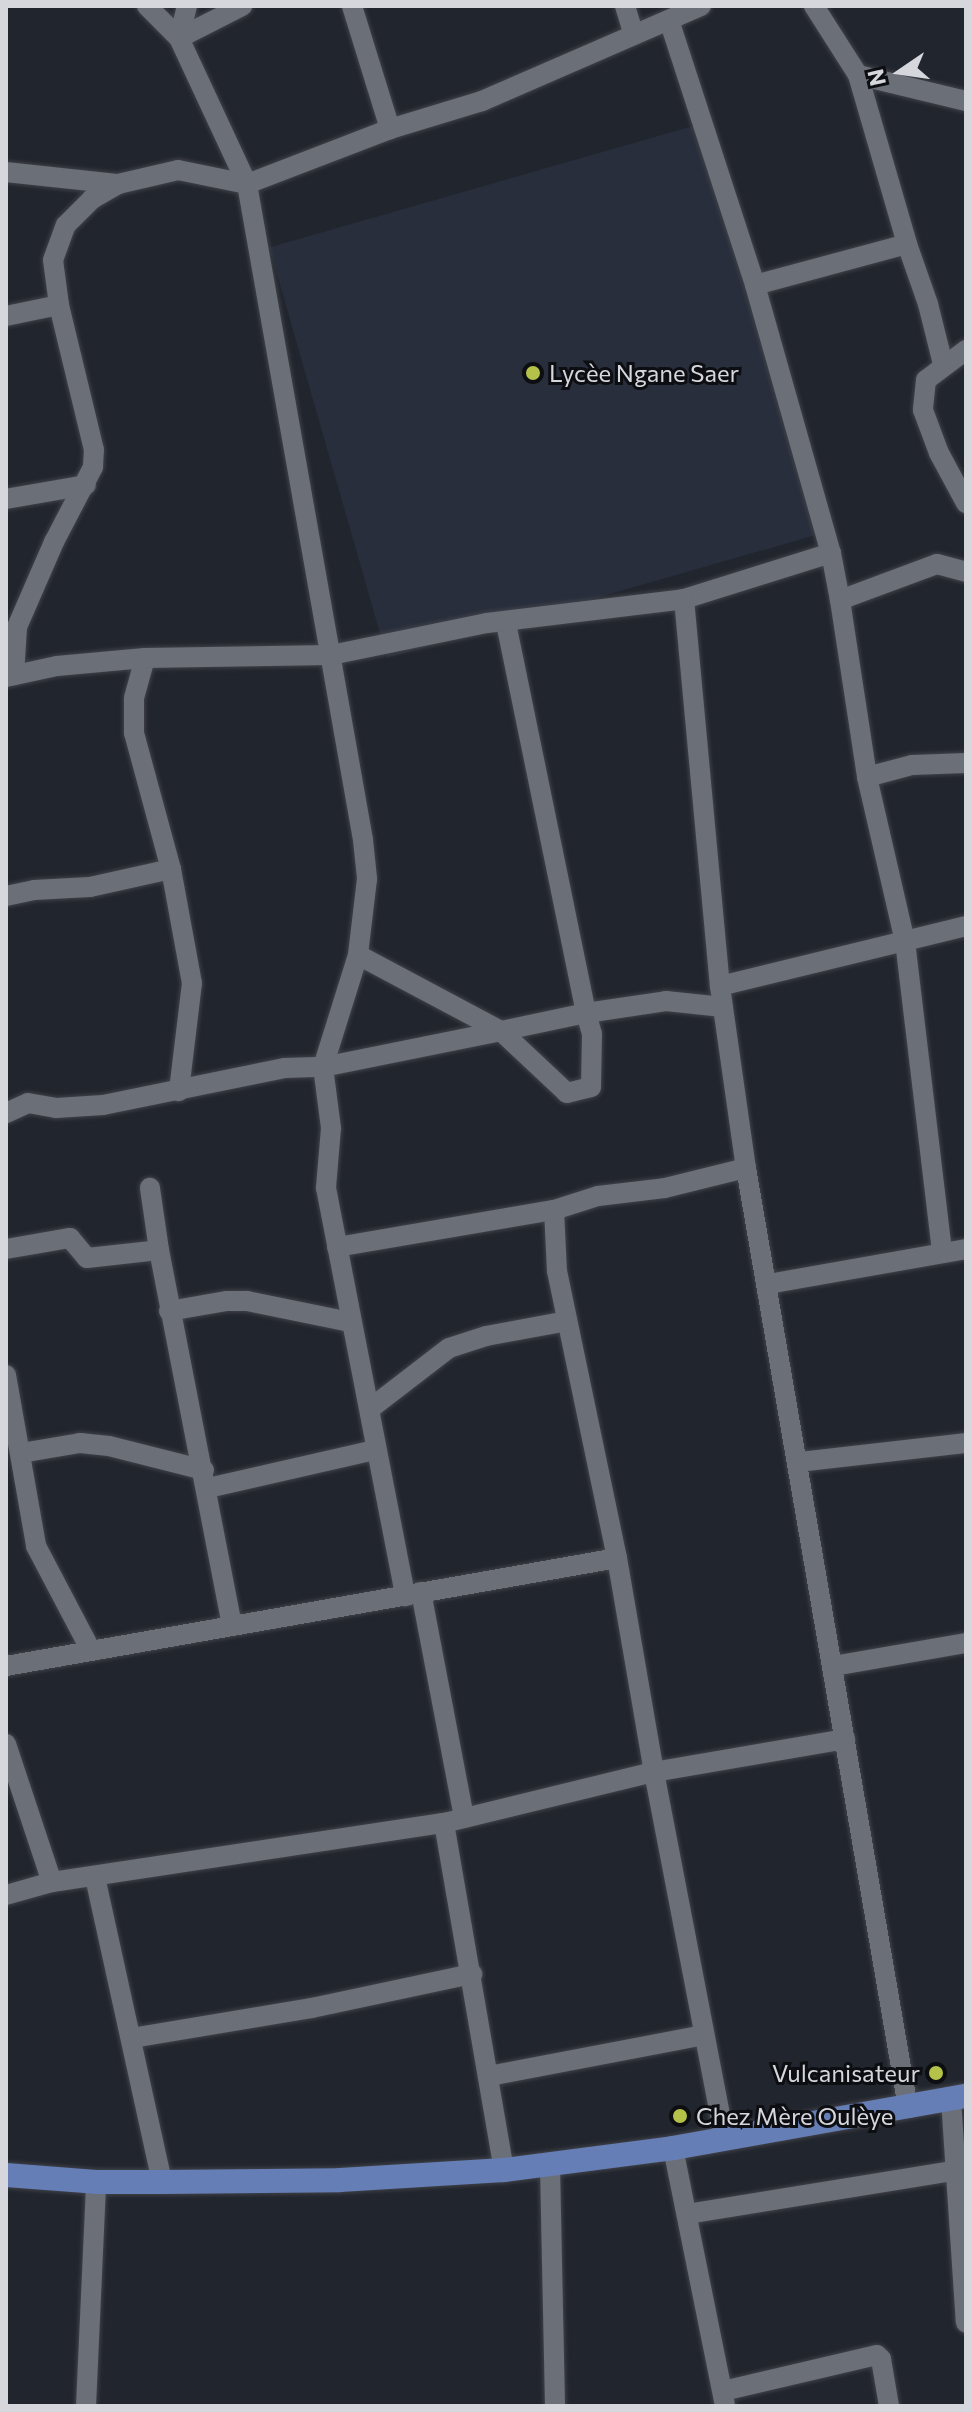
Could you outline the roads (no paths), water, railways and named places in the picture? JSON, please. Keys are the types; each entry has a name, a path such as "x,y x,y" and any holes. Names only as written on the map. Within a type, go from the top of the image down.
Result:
{"main road":[{"path":"6,2175 96,2182 162,2182 340,2180 504,2170 673,2148 958,2098"}],"street":[{"path":"147,6 179,38 247,184 331,655 367,879 358,955 323,1067 331,1128 326,1188 350,1322 371,1408 375,1450 413,1594 454,1821 472,1974 504,2170"},
{"path":"179,38 187,6"},
{"path":"179,38 242,6"},
{"path":"352,6 390,129"},
{"path":"625,6 634,35"},
{"path":"701,6 482,101 390,129 247,184 178,170 118,184 92,199 66,225 53,260 59,305 94,450 86,485 54,542 17,627 10,676 57,666 145,658 331,655 487,623 684,599 831,553"},
{"path":"814,6 858,75 907,244 928,304 943,364"},
{"path":"669,20 755,285 831,553 867,777 905,941 942,1253"},
{"path":"858,75 966,101"},
{"path":"6,172 118,184"},
{"path":"755,285 907,244"},
{"path":"6,316 59,305"},
{"path":"966,350 943,364 926,380 923,410 939,453 966,503"},
{"path":"6,499 86,485"},
{"path":"840,600 937,564 966,572"},
{"path":"684,599 720,986 746,1168 908,2108"},
{"path":"358,955 501,1031 567,1093 591,1087 592,1034 506,623"},
{"path":"145,658 134,698 134,733 171,869 192,983 179,1091"},
{"path":"867,777 912,765 966,763"},
{"path":"6,896 34,890 90,887 171,869"},
{"path":"720,986 966,926"},
{"path":"6,1113 28,1103 56,1108 103,1105 285,1068 323,1067 586,1013 666,1001 723,1007"},
{"path":"337,1247 554,1210 598,1196 665,1188 746,1168"},
{"path":"150,1188 169,1311 206,1479 232,1625"},
{"path":"554,1210 557,1271 617,1558 654,1772 725,2139"},
{"path":"6,1249 70,1238 87,1258 159,1250"},
{"path":"768,1284 966,1249"},
{"path":"169,1311 227,1301 247,1301 350,1322"},
{"path":"371,1408 449,1348 486,1336 567,1321"},
{"path":"6,1375 36,1546 90,1649"},
{"path":"21,1453 80,1443 109,1446 206,1479 375,1450"},
{"path":"799,1462 966,1443"},
{"path":"6,1666 617,1558"},
{"path":"834,1666 966,1643"},
{"path":"6,1895 52,1882 454,1821 654,1772 845,1739"},
{"path":"6,1744 52,1882"},
{"path":"95,1877 162,2182"},
{"path":"132,2038 312,2008 472,1974"},
{"path":"489,2076 704,2035"},
{"path":"958,2098 953,2171 966,2322"},
{"path":"673,2148 724,2399 877,2355 883,2366 889,2406"},
{"path":"550,2166 555,2406"},
{"path":"687,2214 953,2171"},
{"path":"86,2406 96,2182"}],"place":[{"name":"Lycèe Ngane Saer","path":"533,373"},
{"name":"Vulcanisateur","path":"936,2073"},
{"name":"Chez Mère Oulèye","path":"680,2116"}]}
